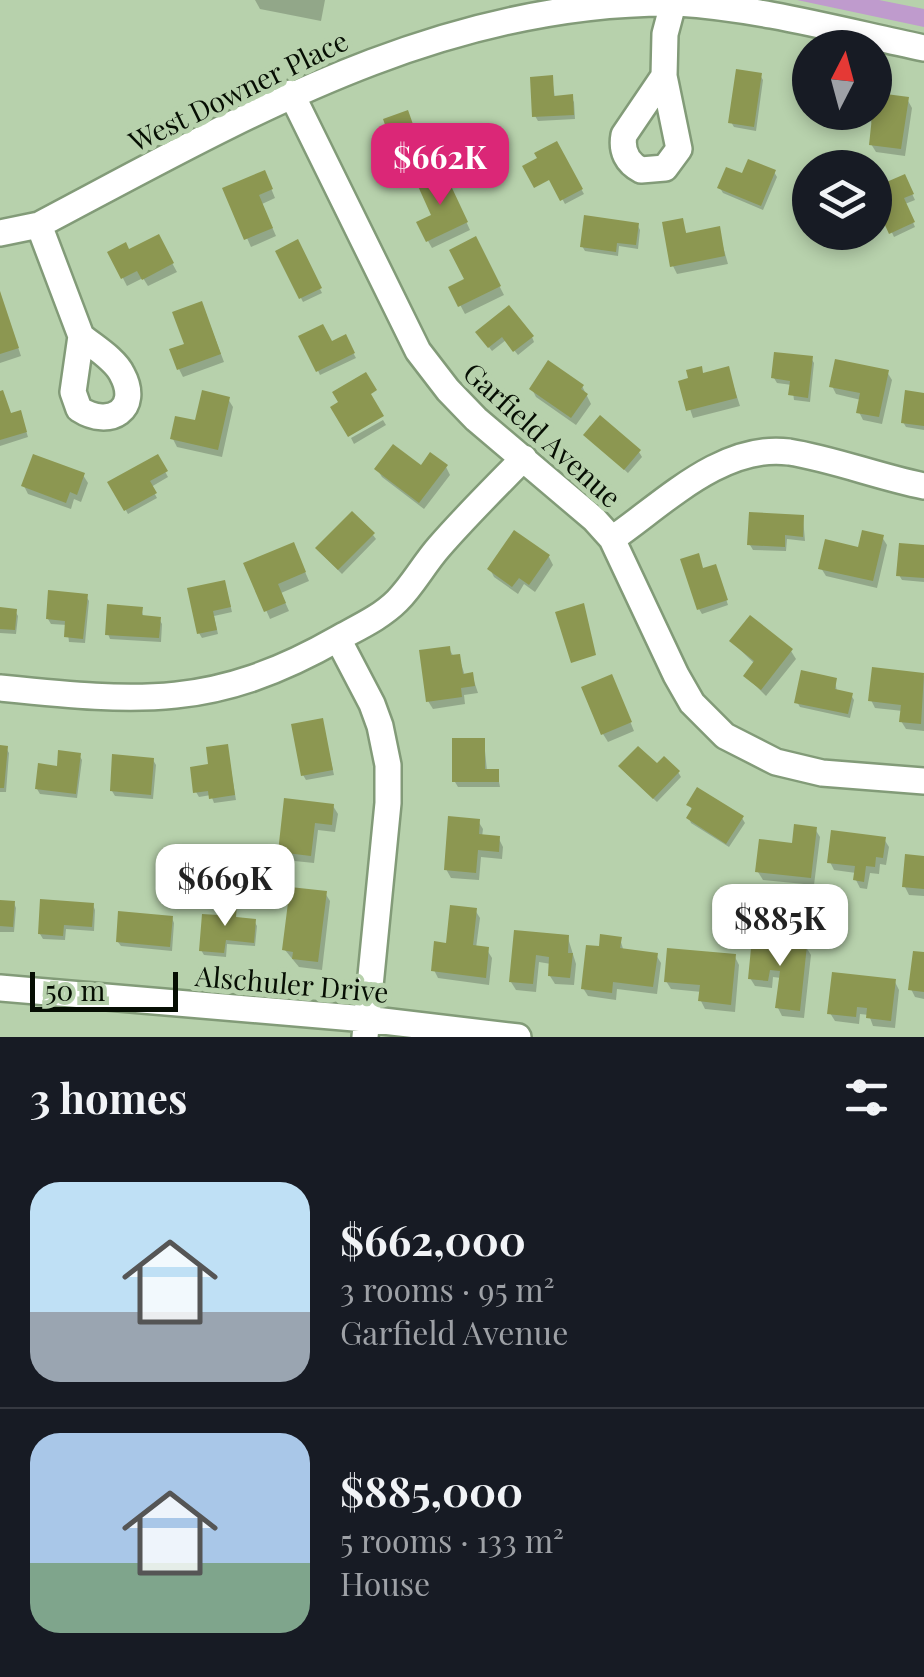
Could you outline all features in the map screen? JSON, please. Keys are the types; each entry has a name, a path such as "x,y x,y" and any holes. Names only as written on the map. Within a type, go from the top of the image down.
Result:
{"street":[{"name":"West Downer Place","path":"0,232 39,225 291,92 417,39 534,10 673,2 722,7 924,48"},
{"path":"664,76 665,34 673,2"},
{"name":"Garfield Avenue","path":"291,92 418,351 476,419 594,518 612,539 692,703 726,736 776,762 798,769 924,781"},
{"path":"39,225 81,336"},
{"path":"612,539 702,474 736,458 759,454 785,452 924,486"},
{"path":"0,688 128,699 196,694 270,674 362,627 396,602 439,547 524,458"},
{"path":"338,639 372,704 388,765 388,803 365,1028"},
{"name":"Alschuler Drive","path":"0,988 365,1028 518,1037"}],"shaded area":[{"path":"797,0 879,0 924,9 924,27"}],"building":[{"path":"736,69 762,73 754,127 728,123"},
{"path":"553,75 554,96 573,94 574,115 532,117 530,77"},
{"path":"892,95 909,97 901,149 869,145 871,130 892,130"},
{"path":"408,110 422,150 386,163 380,146 391,142 383,119"},
{"path":"557,141 583,189 560,201 549,180 534,188 522,166 537,158 534,153"},
{"path":"748,159 776,170 761,206 717,188 726,167 742,173"},
{"path":"265,170 273,189 259,195 273,228 244,240 222,188"},
{"path":"444,171 468,222 426,242 416,222 431,215 417,184"},
{"path":"905,174 914,194 904,198 915,222 892,233 892,180"},
{"path":"584,215 639,223 636,245 617,243 616,252 580,247"},
{"path":"683,218 686,233 720,226 725,256 670,267 662,222"},
{"path":"159,234 174,263 142,280 137,271 121,279 107,252 126,242 129,249"},
{"path":"476,236 501,286 458,307 448,287 464,279 449,250"},
{"path":"298,239 322,288 299,299 275,251"},
{"path":"0,291 19,348 0,354"},
{"path":"202,301 221,354 177,370 169,349 184,344 172,312"},
{"path":"509,305 534,336 513,352 502,337 488,348 475,332"},
{"path":"323,324 332,341 346,334 355,353 316,372 298,336"},
{"path":"774,352 813,356 808,398 788,395 790,381 771,378"},
{"path":"835,359 889,370 879,417 856,413 860,393 829,387"},
{"path":"548,360 584,385 581,389 588,394 571,418 529,389"},
{"path":"702,366 703,373 729,366 737,398 686,411 678,381 688,378 686,370"},
{"path":"366,372 377,390 371,394 384,416 348,437 330,407 338,402 332,392"},
{"path":"3,390 11,413 21,410 27,432 0,440 0,391"},
{"path":"202,390 230,397 218,450 170,439 175,416 195,420"},
{"path":"905,390 924,393 924,426 901,423"},
{"path":"600,415 641,450 624,470 583,435"},
{"path":"393,444 421,465 430,452 448,465 419,503 374,469"},
{"path":"33,454 85,473 77,495 70,492 66,503 21,486"},
{"path":"158,454 168,471 150,481 157,493 124,511 107,482"},
{"path":"352,511 375,533 338,570 315,548"},
{"path":"749,512 804,515 803,537 785,535 785,547 747,545"},
{"path":"514,530 550,555 529,585 519,578 512,587 487,569"},
{"path":"862,530 884,535 873,581 818,569 825,539 858,547"},
{"path":"294,542 306,572 278,584 286,603 264,612 243,563"},
{"path":"899,543 924,545 924,578 896,576"},
{"path":"699,553 703,568 716,564 728,600 697,610 680,559"},
{"path":"225,580 231,607 213,611 217,630 197,634 187,588"},
{"path":"48,590 88,594 83,639 64,637 65,621 46,619"},
{"path":"584,603 596,655 571,663 555,612"},
{"path":"107,604 143,607 142,615 161,617 159,638 105,635"},
{"path":"0,607 17,609 15,630 0,629"},
{"path":"750,615 793,649 761,690 743,676 754,661 729,641"},
{"path":"450,646 451,655 460,654 463,674 473,672 475,686 461,688 462,697 426,702 419,650"},
{"path":"872,667 924,673 921,724 899,722 901,705 868,701"},
{"path":"801,670 837,678 835,689 853,693 848,714 794,703"},
{"path":"612,674 632,722 601,735 581,687"},
{"path":"323,718 333,770 301,776 291,724"},
{"path":"452,738 485,738 485,769 499,769 499,782 452,782"},
{"path":"228,744 235,795 209,799 208,791 193,793 190,767 208,764 206,747"},
{"path":"0,745 8,746 4,788 0,788"},
{"path":"638,746 657,763 664,756 680,771 653,799 618,766"},
{"path":"58,750 81,753 76,794 35,789 38,763 57,766"},
{"path":"112,754 154,758 151,795 110,791"},
{"path":"697,787 744,816 726,844 686,818 692,808 686,805"},
{"path":"284,798 334,804 332,825 315,823 311,856 278,852"},
{"path":"448,816 480,819 479,834 500,836 499,852 478,850 476,873 444,870"},
{"path":"794,824 817,827 811,878 755,872 759,839 792,843"},
{"path":"831,830 886,837 883,858 876,857 875,867 866,866 864,882 853,880 855,866 827,863"},
{"path":"905,854 924,856 924,889 902,887"},
{"path":"290,887 327,891 318,962 292,959 293,952 282,950"},
{"path":"40,899 94,903 92,927 64,925 63,936 38,934"},
{"path":"0,900 15,901 13,927 0,926"},
{"path":"220,902 237,905 236,917 256,919 254,943 226,940 224,953 199,951 202,914 218,915"},
{"path":"450,905 477,908 473,945 489,947 486,978 431,971 434,941 446,943"},
{"path":"118,911 173,916 170,947 116,942"},
{"path":"514,930 569,935 568,953 573,953 570,978 548,976 549,957 536,955 533,984 509,982"},
{"path":"600,934 622,937 620,948 658,953 653,987 613,982 612,993 581,989 586,945 599,946"},
{"path":"752,938 807,945 800,1011 775,1008 780,971 770,970 768,981 748,979"},
{"path":"667,948 736,954 731,1005 698,1001 700,985 664,982"},
{"path":"913,951 924,952 924,992 908,990"},
{"path":"832,972 896,979 891,1021 866,1018 867,1008 857,1007 856,1017 827,1014"}]}
